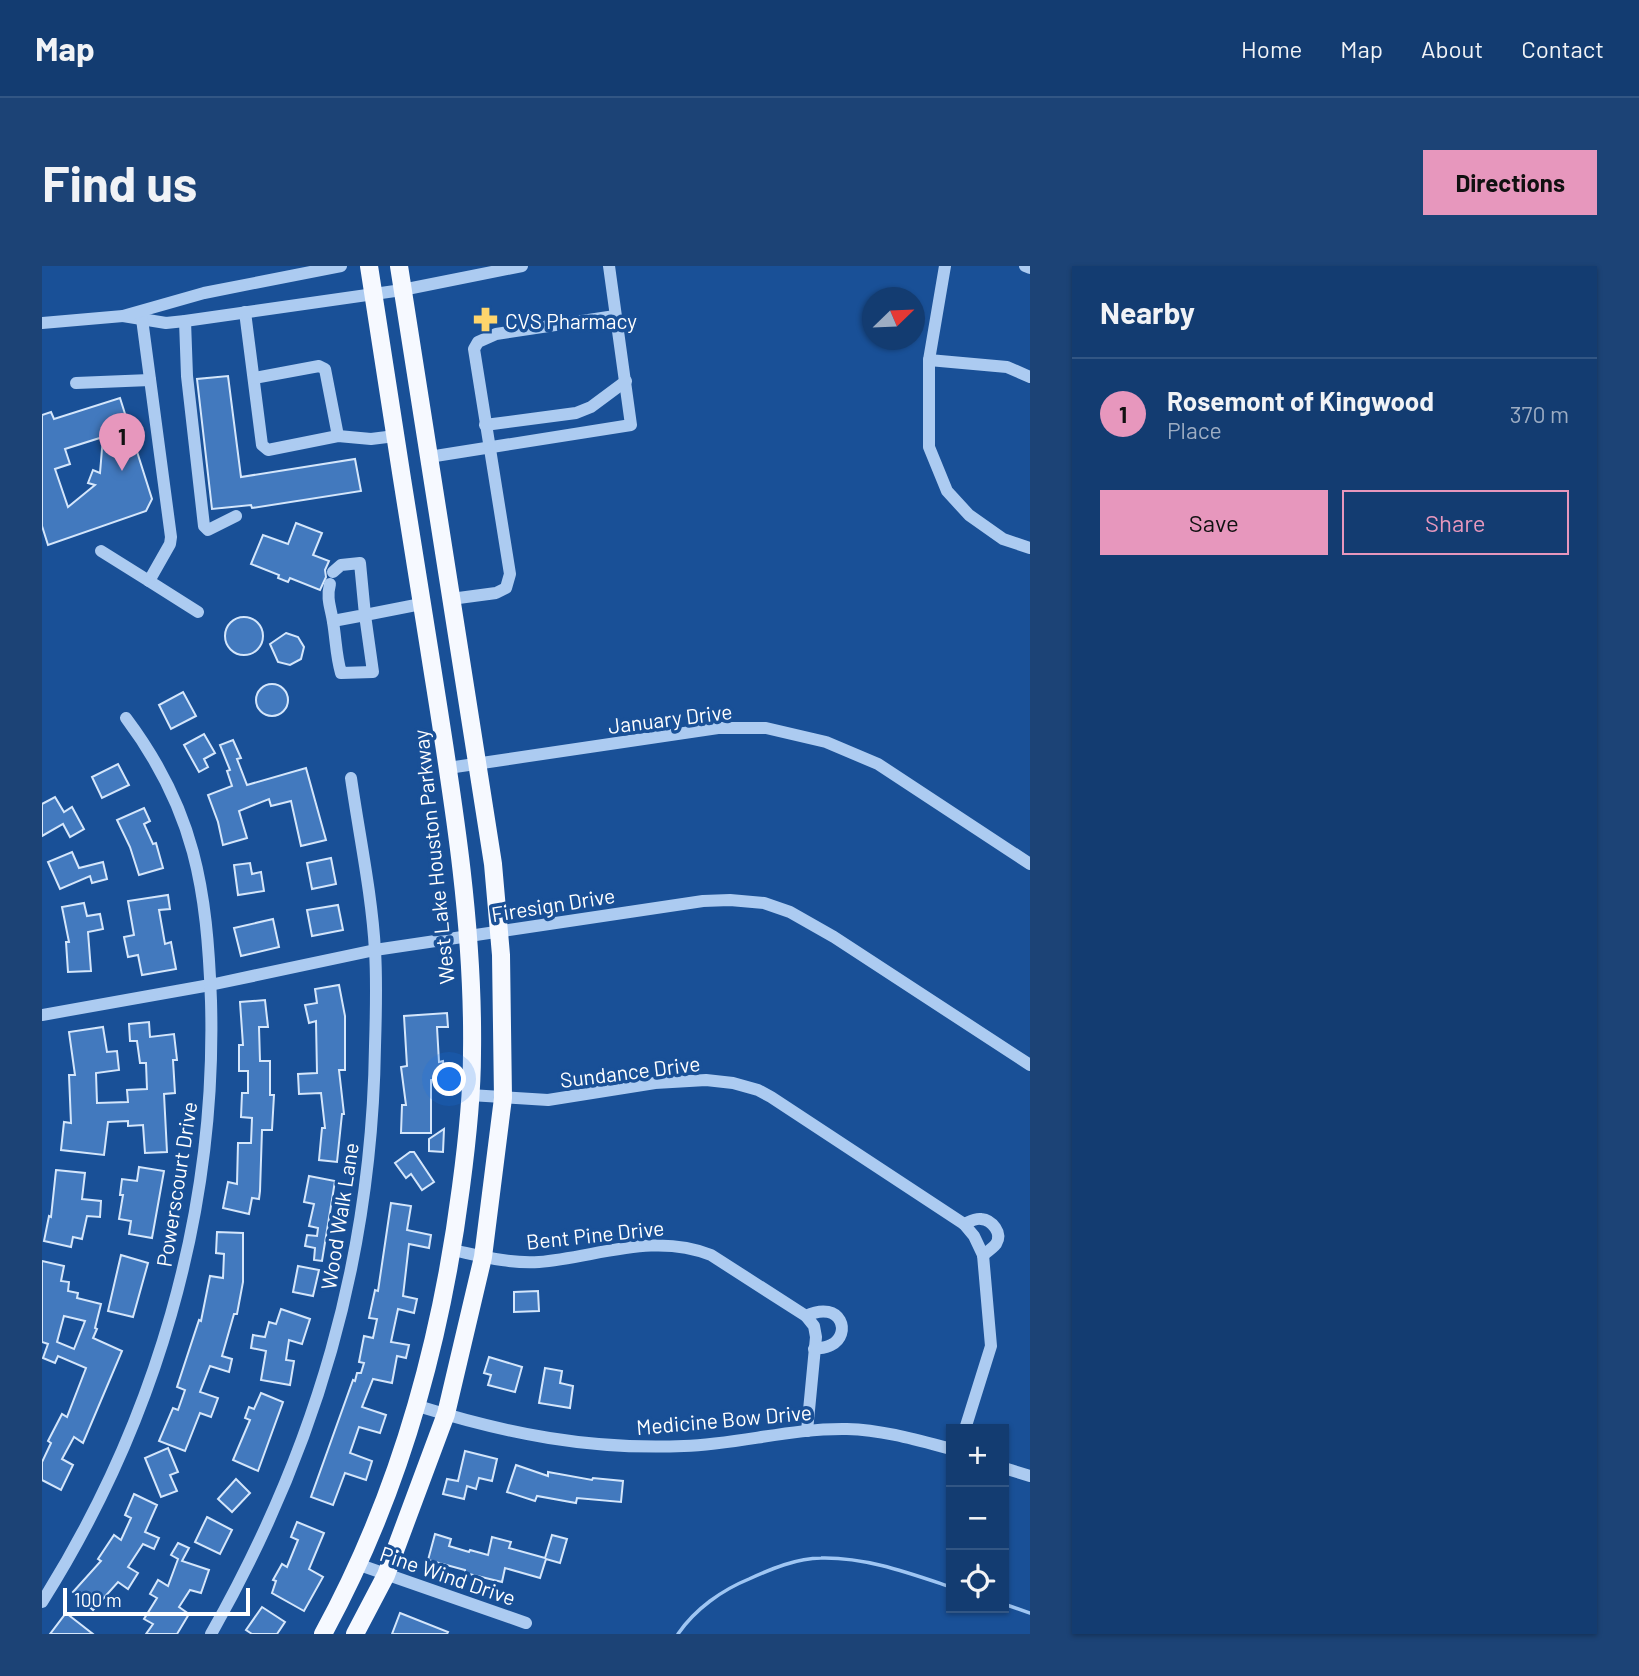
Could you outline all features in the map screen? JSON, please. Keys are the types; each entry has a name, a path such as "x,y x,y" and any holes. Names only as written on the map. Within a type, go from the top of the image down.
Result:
{"main road":[{"name":"West Lake Houston Parkway","path":"323,1634 357,1564 404,1448 429,1366 453,1250 468,1134 472,1054 469,936 448,768 369,266"},
{"path":"355,1634 386,1575 446,1414 483,1257 503,1098 500,932 493,864 399,266"},
{"path":"421,604 451,599"}],"street":[{"path":"42,323 123,316 288,271 341,266"},
{"path":"123,316 166,323 185,321 402,290 522,266"},
{"path":"429,457 631,425 609,266"},
{"path":"945,266 929,360 929,447 947,491 969,515 1003,539 1030,548"},
{"path":"1025,266 1030,268"},
{"path":"245,312 262,445 268,450 338,436 371,439 395,436"},
{"path":"451,599 496,593 506,588 510,574 474,356 478,342 496,334 615,316"},
{"path":"142,319 172,537 149,581"},
{"path":"185,321 187,376 204,526 208,530 236,516"},
{"path":"929,360 1007,367 1030,377"},
{"path":"254,377 319,366 324,369 338,436"},
{"path":"76,383 150,380"},
{"path":"485,425 576,413 591,407 626,381"},
{"path":"101,551 198,612"},
{"path":"360,563 365,615 373,672 341,673 326,596 332,578 341,565 360,563"},
{"path":"333,621 421,604"},
{"name":"Powerscourt Drive","path":"42,1602 64,1567 111,1477 138,1413 170,1321 186,1256 204,1159 212,1047 206,911 200,872 188,833 154,761 126,718"},
{"name":"January Drive","path":"448,768 718,728 766,728 826,742 878,764 1030,864"},
{"name":"Wood Walk Lane","path":"211,1634 239,1585 302,1447 348,1289 363,1212 374,1093 375,950 351,778"},
{"name":"Firesign Drive","path":"42,1015 210,985 375,950 703,901 730,900 765,903 790,912 834,937 1030,1065"},
{"name":"Sundance Drive","path":"470,1095 548,1100 655,1083 691,1081 746,1086 771,1097 964,1224 974,1236 982,1255 991,1346 967,1424"},
{"name":"Sundance Drive","path":"964,1224 982,1219 992,1222 997,1230 999,1237 996,1244 982,1255"},
{"name":"Bent Pine Drive","path":"453,1250 483,1257 538,1262 647,1245 694,1248 711,1255 806,1316 818,1310 831,1312 836,1316 842,1329 841,1336 831,1346 814,1349"},
{"path":"806,1316 814,1326 807,1431"},
{"name":"Medicine Bow Drive","path":"418,1406 541,1438 600,1446 684,1446 807,1431 847,1429 884,1432 946,1448"},
{"path":"1009,1470 1030,1476"},
{"name":"Pine Wind Drive","path":"357,1564 526,1623"}],"building":[{"path":"228,376 241,477 355,459 361,491 252,508 251,505 212,509 197,379"},
{"path":"120,398 152,499 146,511 48,545 42,526 42,415 51,412 54,419","holes":["103,437 100,473 93,470 88,483 95,485 68,507 55,469 70,464 65,449"]},
{"path":"296,523 322,533 313,555 329,561 320,590 290,578 288,582 278,578 279,575 251,564 263,535 288,544"},
{"path":"244,617 257,623 263,636 257,649 244,655 231,649 225,636 231,623"},
{"path":"286,633 298,637 304,647 301,659 290,665 278,662 270,644"},
{"path":"272,684 283,689 288,700 283,711 272,716 261,711 256,700 261,689"},
{"path":"183,692 196,716 171,729 159,705"},
{"path":"204,734 215,753 204,759 208,767 199,772 184,745"},
{"path":"233,740 241,758 237,759 247,785 306,768 326,840 301,846 291,801 271,806 269,799 239,811 247,838 223,845 208,795 232,786 227,771 230,770 220,745"},
{"path":"118,764 129,785 102,798 92,777"},
{"path":"55,797 64,812 72,807 84,829 70,837 63,824 42,836 42,804"},
{"path":"144,808 150,821 144,824 153,844 156,843 163,868 139,875 117,820"},
{"path":"72,852 79,868 103,862 107,879 92,883 90,876 60,889 48,862"},
{"path":"331,858 336,884 312,889 307,863"},
{"path":"250,863 252,874 261,872 264,891 238,895 234,865"},
{"path":"168,895 170,909 159,910 165,944 171,942 176,969 142,975 138,955 128,957 124,937 134,935 128,901"},
{"path":"84,903 87,916 100,914 103,929 88,932 91,971 68,972 66,942 69,942 62,907"},
{"path":"338,905 343,930 312,936 307,910"},
{"path":"273,919 279,947 241,956 234,928"},
{"path":"339,985 345,1016 345,1070 339,1070 344,1114 337,1162 319,1160 322,1128 325,1128 321,1093 299,1094 298,1074 317,1073 316,1021 309,1023 305,1005 317,1003 315,989"},
{"path":"265,1000 268,1027 259,1027 260,1061 270,1061 270,1095 274,1095 272,1130 262,1130 259,1199 252,1198 249,1214 223,1208 228,1182 237,1184 238,1143 251,1143 252,1118 241,1117 242,1093 248,1093 248,1071 239,1071 239,1045 243,1045 240,1002"},
{"path":"447,1013 448,1027 437,1027 439,1062 443,1061 445,1078 431,1080 431,1133 401,1133 402,1105 406,1105 401,1067 407,1066 404,1016"},
{"path":"149,1022 150,1037 174,1034 177,1060 173,1060 175,1093 164,1094 167,1152 145,1153 143,1125 128,1126 128,1121 108,1122 104,1155 61,1150 64,1122 71,1123 69,1075 75,1075 69,1032 103,1027 107,1052 117,1051 119,1070 96,1073 97,1103 128,1102 127,1090 147,1089 146,1063 140,1063 137,1041 130,1041 129,1024"},
{"path":"444,1129 443,1152 429,1151 429,1139"},
{"path":"414,1152 434,1182 422,1190 411,1174 406,1178 395,1163"},
{"path":"139,1167 164,1171 152,1238 129,1234 131,1221 119,1219 123,1195 120,1195 122,1179 137,1181"},
{"path":"56,1170 85,1173 82,1199 101,1201 100,1217 87,1216 82,1239 73,1237 71,1247 44,1241 49,1216 51,1217"},
{"path":"309,1176 335,1181 322,1261 314,1260 315,1248 305,1246 307,1235 317,1236 318,1228 309,1226 314,1204 304,1202"},
{"path":"391,1203 411,1206 407,1230 431,1235 429,1248 409,1244 403,1296 417,1299 414,1313 398,1309 391,1342 409,1345 406,1358 397,1356 392,1383 373,1379 362,1407 386,1415 380,1433 359,1427 350,1453 372,1461 366,1480 345,1473 333,1505 311,1497 353,1380 355,1381 357,1373 361,1373 364,1363 359,1362 364,1336 373,1338 377,1319 369,1318 375,1290 378,1291"},
{"path":"217,1232 243,1233 243,1282 237,1314 234,1314 222,1356 232,1359 229,1372 210,1366 200,1392 218,1398 211,1417 200,1413 185,1451 159,1441 173,1408 178,1410 185,1390 177,1387 199,1320 201,1321 210,1276 223,1278 224,1254 216,1253"},
{"path":"121,1255 148,1263 133,1317 108,1311"},
{"path":"42,1261 64,1266 61,1281 69,1282 68,1291 78,1293 77,1298 101,1304 93,1338 122,1351 83,1443 74,1437 62,1459 73,1465 61,1490 42,1480 42,1462 51,1443 48,1441 62,1414 67,1417 86,1368 58,1356 55,1363 43,1358 48,1344 42,1342","holes":["64,1316 85,1321 74,1349 57,1342"]},
{"path":"298,1266 319,1270 313,1296 293,1292"},
{"path":"538,1291 539,1311 514,1312 514,1292"},
{"path":"281,1309 310,1319 302,1344 289,1340 286,1360 294,1361 290,1385 261,1380 266,1351 251,1348 253,1335 265,1337 269,1322 276,1324"},
{"path":"489,1357 522,1367 515,1392 488,1385 491,1375 484,1373"},
{"path":"545,1368 562,1371 560,1383 573,1386 570,1408 539,1403"},
{"path":"261,1393 283,1402 258,1471 233,1460 250,1420 245,1418 249,1407 254,1409"},
{"path":"168,1448 178,1472 170,1475 177,1491 161,1497 145,1458"},
{"path":"465,1451 497,1459 492,1481 479,1478 476,1489 467,1486 464,1499 443,1494 447,1479 458,1481"},
{"path":"516,1465 548,1476 548,1472 592,1480 623,1481 621,1502 577,1498 576,1503 537,1496 535,1501 507,1492"},
{"path":"236,1479 250,1493 232,1512 218,1499"},
{"path":"134,1494 157,1505 145,1532 159,1538 154,1549 143,1544 128,1567 138,1573 128,1589 118,1582 93,1610 73,1592 101,1561 98,1559 114,1535 121,1540 131,1518 125,1515"},
{"path":"207,1517 232,1530 220,1554 195,1542"},
{"path":"297,1522 324,1533 309,1569 323,1577 304,1611 272,1593 276,1581 273,1580 282,1564 287,1567 298,1540 291,1537"},
{"path":"435,1534 451,1539 449,1546 469,1552 470,1550 488,1555 492,1537 511,1542 509,1548 545,1558 552,1535 567,1539 560,1563 546,1559 540,1578 505,1568 502,1582 428,1560"},
{"path":"178,1543 189,1548 182,1561 209,1570 201,1593 190,1590 179,1607 189,1614 177,1634 146,1634 153,1624 144,1619 157,1598 150,1594 158,1580 168,1586 178,1559 171,1555"},
{"path":"262,1607 285,1622 277,1634 252,1634 246,1630"},
{"path":"66,1613 93,1634 50,1634"},
{"path":"400,1613 448,1632 392,1634"}],"waterway":[{"path":"678,1634 710,1601 739,1583 803,1560 838,1558 871,1563 946,1585"},
{"path":"1009,1606 1030,1613"}],"place":[{"name":"CVS Pharmacy","path":"485,320"},
{"name":"Rosemont of Kingwood","path":"122,471"}]}
